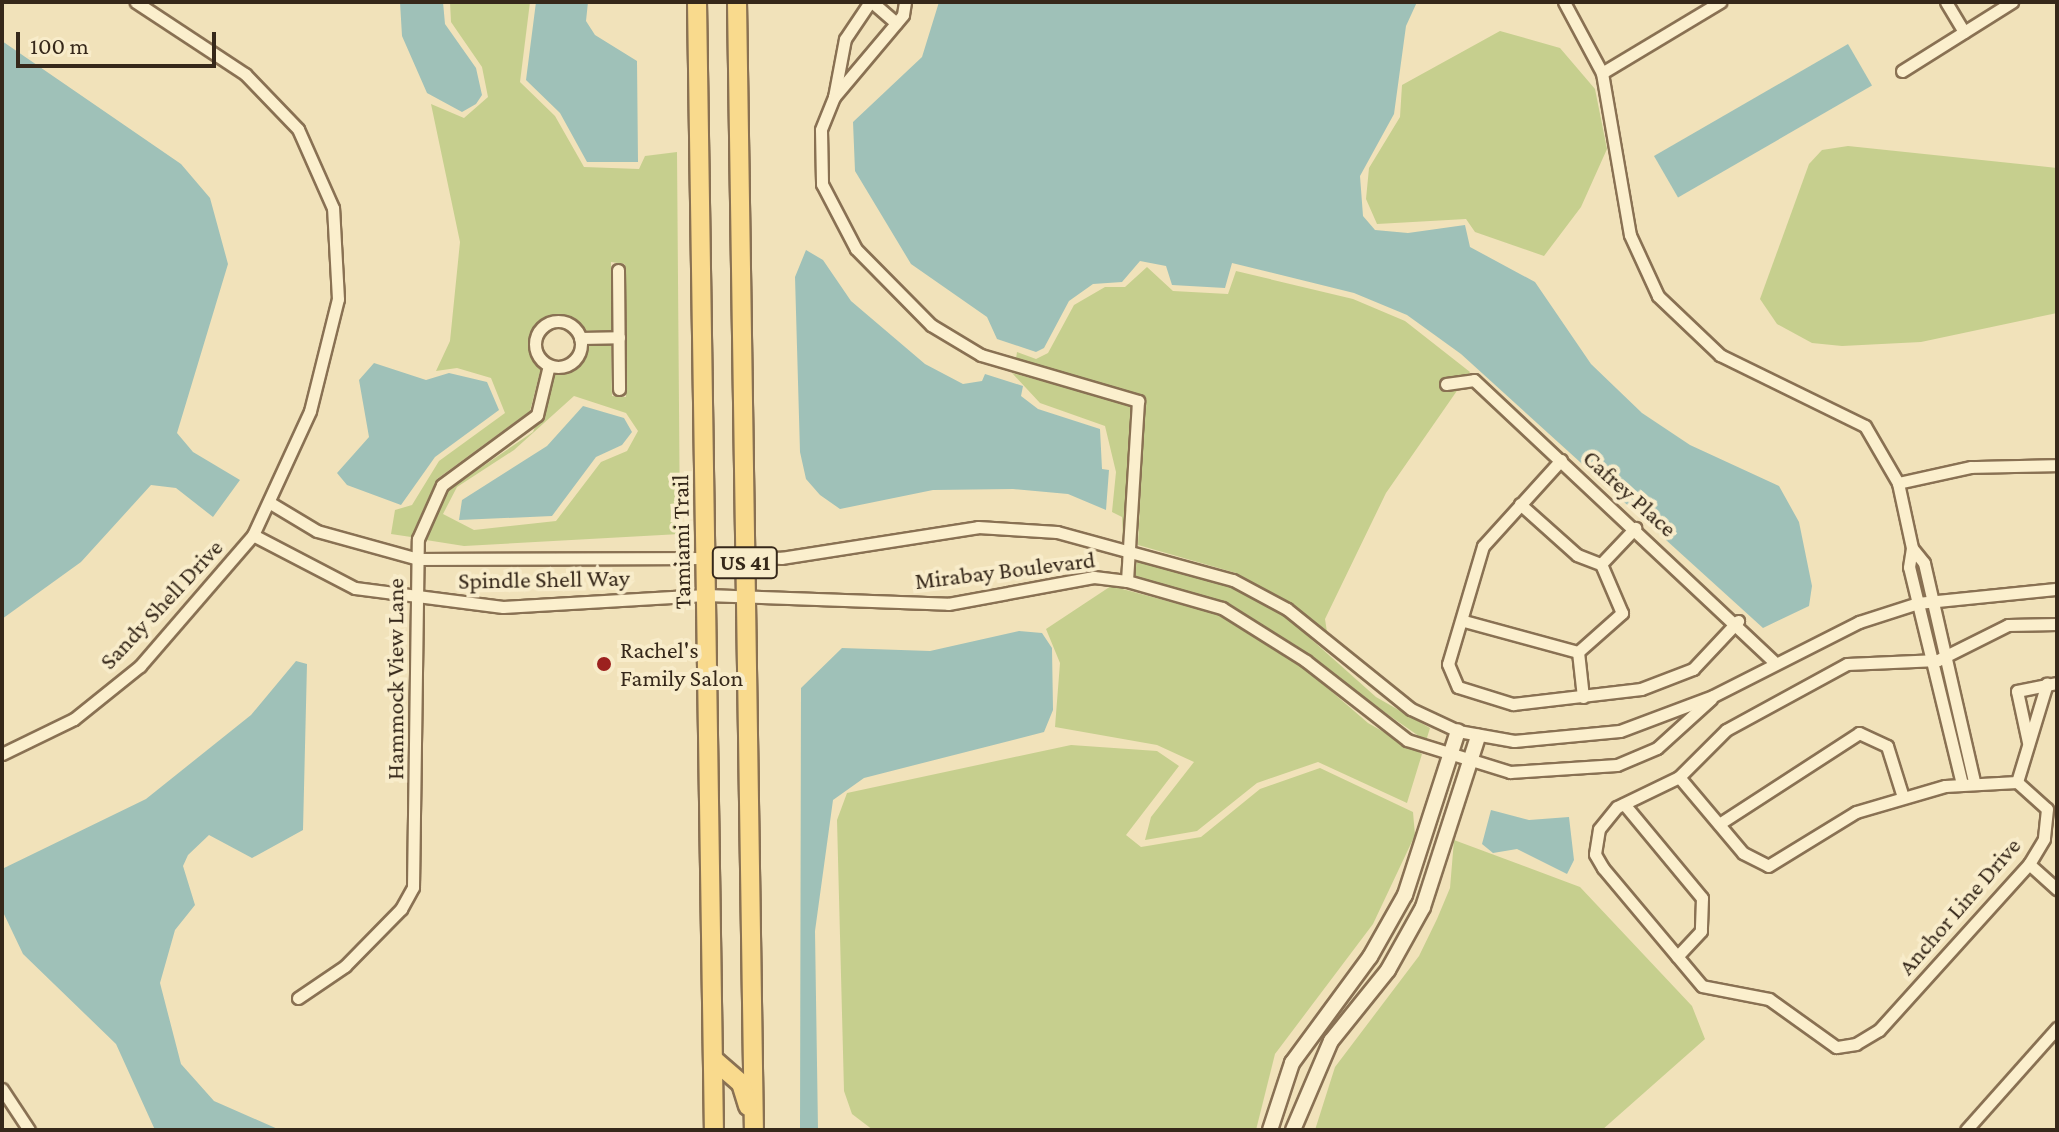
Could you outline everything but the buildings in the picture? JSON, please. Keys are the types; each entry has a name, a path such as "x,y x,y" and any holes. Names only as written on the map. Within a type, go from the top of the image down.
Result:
{"main road":[{"name":"Tamiami Trail","path":"697,2 714,1130"},
{"name":"US 41","path":"737,2 754,1127"},
{"path":"713,1059 741,1083 754,1127"}],"street":[{"name":"Sandy Shell Drive","path":"2,754 74,719 140,666 253,535 272,504 330,338 338,299 333,208 298,129 245,74 136,2"},
{"path":"896,23 871,2 845,39 834,97 821,130 822,184 838,222 890,291 981,355 1138,401 1127,581"},
{"path":"834,97 896,23 905,2"},
{"path":"1564,2 1602,73 1630,235 1658,296 1720,355 1851,414 1882,446 1898,483 1930,661 1968,783"},
{"path":"1602,73 1720,2"},
{"path":"1946,2 1964,32"},
{"path":"1902,71 2012,2"},
{"path":"618,270 619,389"},
{"name":"Hammock View Lane","path":"298,998 345,966 413,887 414,600 418,559 432,498 457,470 527,427 546,391 549,365 536,349 544,326 566,322 580,338"},
{"path":"549,365 576,359 580,338 619,337"},
{"name":"Cafrey Place","path":"1446,384 1474,380 1738,621 1773,661"},
{"path":"1561,460 1483,546 1464,621 1448,664 1458,687 1513,704 1583,697 1678,678 1738,621"},
{"path":"1898,483 1971,467 2057,465"},
{"name":"Spindle Shell Way","path":"272,504 317,531 418,559 706,559"},
{"path":"1520,504 1577,555 1601,564 1622,613 1578,652"},
{"name":"Mirabay Boulevard","path":"706,559 745,558 978,527 1057,532 1233,580 1287,609 1394,697 1458,731 1478,737 1560,740 1620,731 1713,696 1773,661 1918,603 2057,589"},
{"path":"1601,564 1635,528"},
{"name":"Spindle Shell Way","path":"253,535 355,588 414,600 503,607 706,595"},
{"path":"1912,548 1933,601 1968,783"},
{"name":"Mirabay Boulevard","path":"706,595 948,604 1094,577 1127,581 1222,608 1306,661 1372,717 1449,758 1470,765 1557,774 1617,765 1657,748 1713,696"},
{"path":"1464,621 1578,652"},
{"name":"Anchor Line Drive","path":"2017,782 2052,807 2044,839 2029,864 1879,1030 1856,1044 1836,1047 1769,999 1702,986 1595,854 1599,829 1624,804 1679,777 1726,730 1847,664 1946,658 2008,625 2057,624"},
{"path":"1578,652 1583,697"},
{"path":"1679,777 1743,853 1768,866 1856,812 1903,797 1968,783 2017,782 2028,742 2052,683"},
{"path":"2028,742 2017,691 2052,683"},
{"path":"1270,1130 1292,1063 1405,895 1458,731"},
{"path":"1719,824 1859,733 1887,746 1903,797"},
{"path":"1293,1130 1331,1041 1388,970 1423,907 1478,737"},
{"path":"1624,804 1702,898 1701,931 1677,957"},
{"path":"2029,864 2057,889"},
{"path":"1966,1130 2057,1028"},
{"path":"2,1089 29,1130"}],"green space":[{"path":"450,2 530,2 520,82 555,116 584,167 639,169 645,156 677,152 680,534 464,546 426,540 448,490 533,432 555,374 575,369 588,345 611,345 612,396 626,397 625,264 611,262 611,330 585,331 559,314 538,321 528,341 541,368 530,411 437,479 411,537 391,534 395,510 412,505 439,461 505,413 491,378 457,368 436,371 450,341 460,242 431,104 464,118 488,97 482,67 451,22","holes":["574,396 626,413 638,431 627,451 601,462 556,521 474,530 443,514 457,487 514,450"]},
{"path":"1500,31 1560,48 1595,89 1607,149 1581,207 1544,256 1475,232 1466,219 1377,224 1366,199 1369,168 1400,117 1402,85"},
{"path":"1848,146 2057,168 2057,313 1921,342 1842,346 1812,343 1777,324 1760,299 1809,164 1822,150"},
{"path":"1147,267 1173,291 1228,294 1236,271 1353,299 1405,321 1470,372 1386,493 1325,619 1327,632 1236,573 1138,545 1145,399 1016,359 1017,352 1036,359 1048,353 1074,305 1105,287 1125,287"},
{"path":"1012,373 1132,406 1123,541 1122,517 1112,512 1116,472 1105,426 1040,403"},
{"path":"1137,559 1231,587 1284,615 1376,697 1430,728 1426,741 1225,602 1135,576"},
{"path":"1111,586 1220,615 1302,666 1368,723 1422,754 1407,803 1318,762 1257,783 1197,831 1145,840 1151,817 1194,762 1157,745 1055,727 1060,663 1046,629"},
{"path":"1071,745 1157,751 1179,766 1126,835 1141,847 1201,837 1260,789 1320,768 1413,812 1415,835 1373,924 1275,1054 1256,1130 873,1130 852,1114 844,1091 837,820 847,793"},
{"path":"1454,840 1580,887 1692,1006 1705,1039 1602,1130 1315,1130 1335,1067 1419,956 1437,919 1450,888"}],"water":[{"path":"400,2 443,2 445,24 476,68 482,95 476,104 462,112 427,93 402,36"},
{"path":"536,2 588,2 586,21 595,35 637,61 638,162 587,162 560,113 526,80"},
{"path":"939,2 1417,2 1406,26 1394,114 1360,176 1363,216 1375,230 1408,233 1465,225 1470,247 1535,282 1591,364 1642,413 1690,445 1779,486 1799,522 1812,586 1809,606 1763,628 1461,354 1407,315 1354,293 1232,263 1225,288 1172,285 1166,266 1140,261 1122,282 1093,284 1069,301 1044,348 1036,352 997,339 987,317 911,264 855,171 853,122 922,57"},
{"path":"2,41 181,164 210,198 228,264 177,433 193,452 240,480 213,517 176,488 151,485 81,562 2,619"},
{"path":"1848,44 1872,86 1678,198 1654,156"},
{"path":"806,250 823,260 851,301 925,364 963,384 982,381 985,374 1023,386 1021,396 1038,409 1100,429 1102,469 1109,470 1106,510 1068,494 1013,489 933,490 840,509 820,495 806,479 800,452 795,277"},
{"path":"374,363 426,380 449,373 487,382 499,410 435,457 401,505 347,485 337,473 369,437 359,380"},
{"path":"583,406 624,418 632,432 622,445 596,457 552,516 459,520 462,500 547,446"},
{"path":"1019,631 1042,633 1052,648 1053,710 1044,732 864,778 833,800 815,931 818,1130 800,1130 801,688 842,648 930,651"},
{"path":"296,661 307,664 303,830 252,858 209,835 188,855 183,866 195,905 175,930 160,983 181,1064 214,1101 280,1130 155,1130 116,1044 23,954 2,910 2,869 146,799 251,715"},
{"path":"1491,810 1529,820 1569,817 1574,860 1567,874 1517,849 1493,853 1482,844"}],"place":[{"name":"Rachel's Family Salon","path":"604,664"}]}
